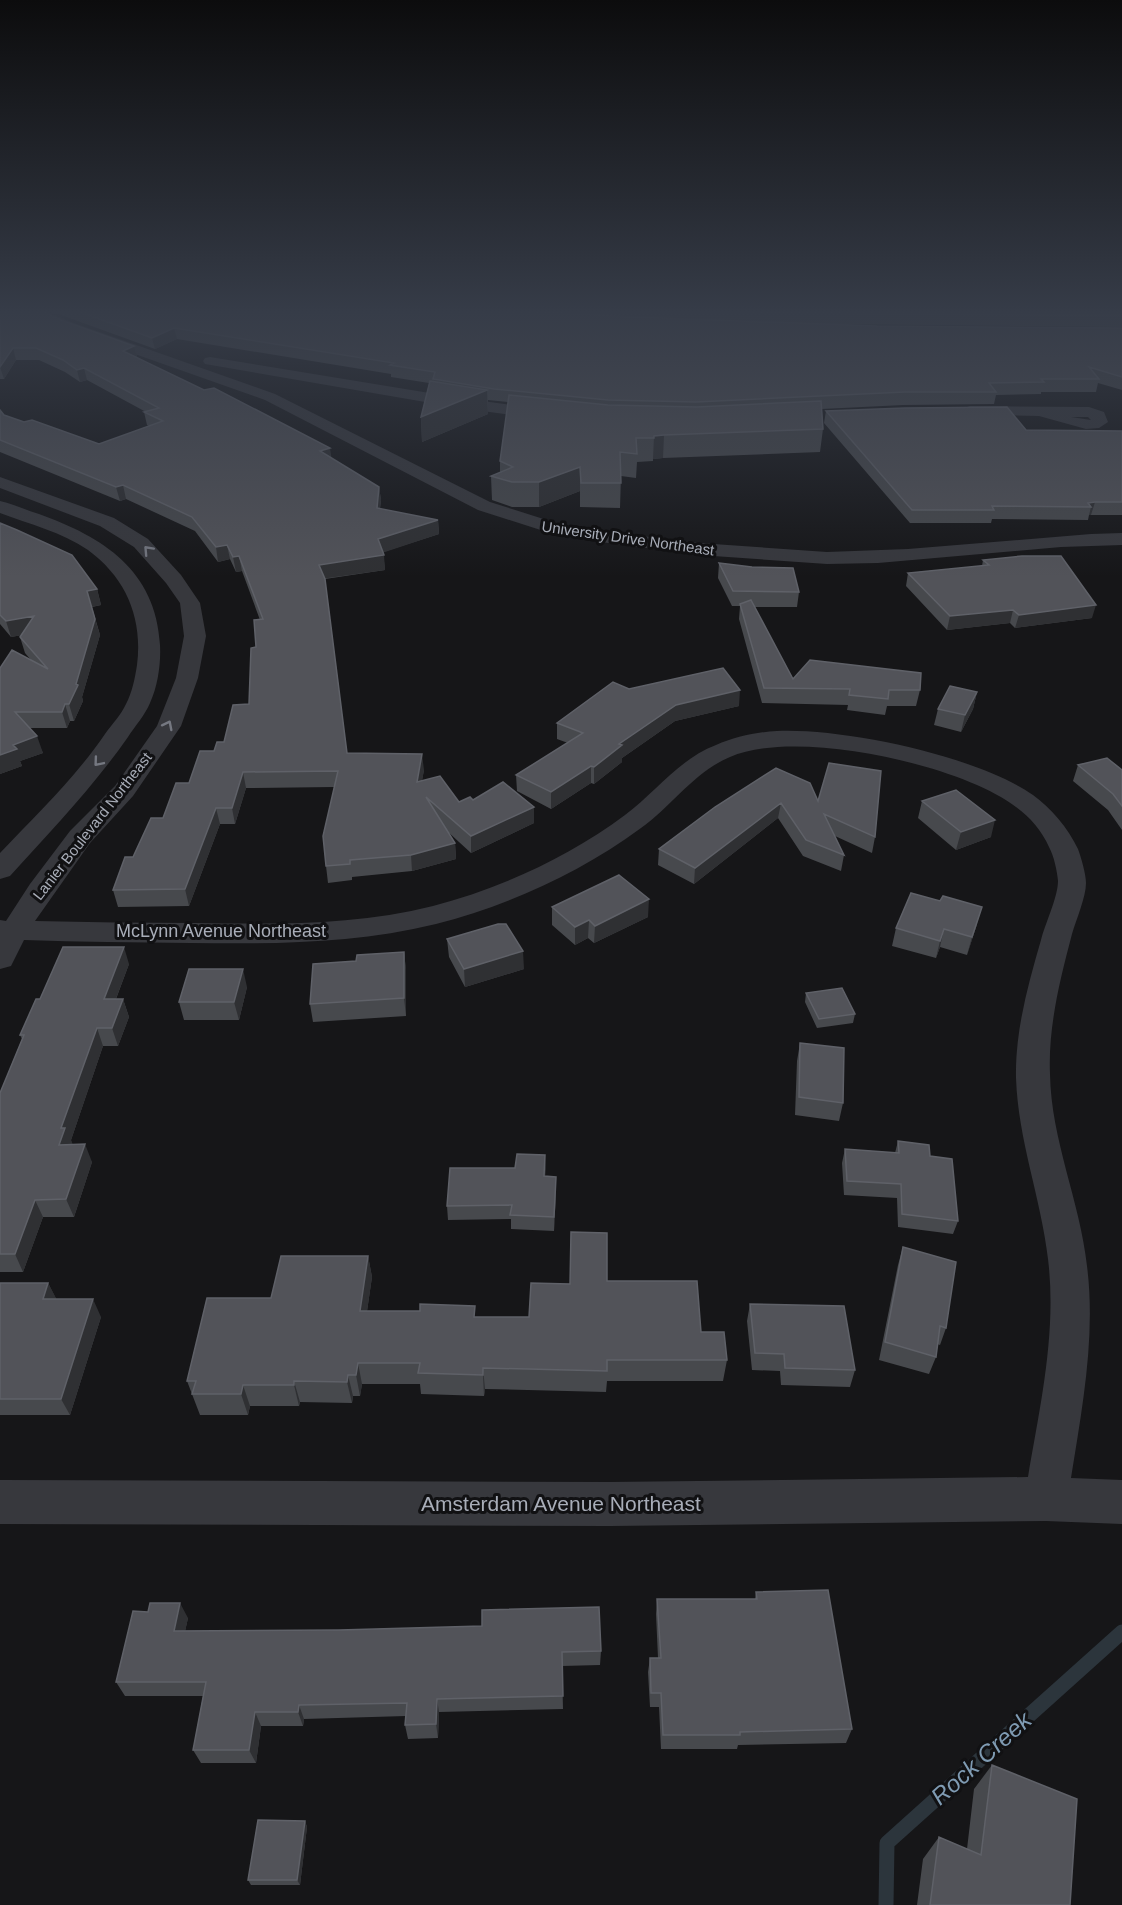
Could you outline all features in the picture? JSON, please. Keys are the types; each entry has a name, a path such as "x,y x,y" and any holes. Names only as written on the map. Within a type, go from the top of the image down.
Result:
{"street":[{"name":"University Drive Northeast","path":"276,400 484,506 515,518 555,529 712,550 816,557 876,557 1041,541 1122,539"},
{"path":"445,400 565,416"},
{"path":"959,411 1038,411"},
{"name":"Lanier Boulevard Northeast","path":"0,482 107,522 141,543 174,579 190,603 195,636 188,678 169,726 124,791 69,852 7,930 0,959"},
{"name":"Lanier Boulevard Northeast","path":"0,506 62,530 93,545 126,573 146,613 150,648 141,699 106,752 56,811 0,870"},
{"path":"62,530 94,517"},
{"path":"148,631 194,625"},
{"name":"McLynn Avenue Northeast","path":"7,930 299,934 400,923 432,916 494,897 560,867 635,820 661,800 687,773 711,757 731,747 758,741 813,739 893,752 954,766 1006,788 1025,802 1050,827 1060,842 1071,868 1072,883 1039,1010 1033,1047 1033,1082 1038,1123 1063,1236 1070,1292 1064,1376 1046,1499"},
{"path":"25,842 69,852"},
{"name":"Amsterdam Avenue Northeast","path":"0,1502 610,1504 1046,1499 1122,1502"}],"building":[{"path":"144,400 237,400 330,448 320,451 379,487 377,508 438,520 378,539 384,555 319,565 325,579 347,753 422,754 417,782 440,776 459,802 470,797 473,800 503,782 534,807 471,836 426,797 455,843 411,855 350,860 350,864 326,866 323,836 338,771 243,772 232,808 216,808 185,889 113,890 125,857 133,857 151,818 163,818 176,783 189,783 200,751 214,751 217,742 224,742 233,705 249,704 251,648 256,647 254,620 263,619 239,556 233,557 227,545 216,547 192,517 123,485 116,487 0,440 0,410 4,415 24,422 32,420 99,444 163,421 144,412 159,408"},
{"path":"425,400 463,400 421,417"},
{"path":"508,400 558,400 608,405 697,407 821,401 823,429 636,438 637,454 620,452 621,483 581,483 580,467 539,482 512,482 491,476 513,467 500,461"},
{"path":"607,400 740,400 696,402"},
{"path":"1007,407 1026,430 1122,431 1122,502 1088,503 1091,507 992,506 994,510 912,510 826,411 905,408"},
{"path":"0,523 72,555 97,589 87,591 95,619 76,684 78,685 69,704 65,704 62,712 15,712 37,736 13,745 17,749 0,755 0,668 12,650 48,669 20,637 34,616 6,621 0,615"},
{"path":"1022,556 1061,556 1096,605 1019,615 1013,610 950,616 908,573 989,565 983,560"},
{"path":"719,563 793,568 799,592 733,591"},
{"path":"751,600 793,679 810,660 921,673 920,690 889,690 888,699 849,695 850,689 764,688 740,604"},
{"path":"723,668 740,690 676,705 619,744 622,745 594,767 591,766 551,792 516,775 583,733 557,723 613,682 629,689"},
{"path":"950,686 977,692 965,715 938,709"},
{"path":"1107,758 1122,770 1122,806 1113,794 1078,765"},
{"path":"829,763 881,771 875,837 824,814 844,855 806,840 781,803 695,868 659,849 715,807 776,768 810,783 818,801"},
{"path":"956,790 995,820 961,832 922,801"},
{"path":"619,875 649,899 595,926 589,920 575,927 552,907"},
{"path":"911,893 940,901 943,896 982,907 972,937 944,929 940,941 896,928"},
{"path":"498,924 506,924 523,951 464,969 447,939"},
{"path":"63,947 124,947 104,999 123,999 112,1028 97,1028 61,1128 65,1128 59,1145 85,1144 66,1199 35,1200 15,1254 0,1254 0,1093 24,1035 20,1035 36,999 40,999"},
{"path":"404,952 404,998 310,1004 313,964 356,961 357,955"},
{"path":"189,969 243,969 234,1002 179,1002"},
{"path":"842,988 855,1014 819,1019 806,993"},
{"path":"800,1043 844,1048 843,1103 799,1097"},
{"path":"898,1141 929,1145 930,1156 952,1159 958,1221 902,1214 901,1184 847,1181 845,1149 899,1153"},
{"path":"517,1154 545,1155 544,1176 556,1177 554,1217 510,1215 512,1205 447,1206 450,1168 515,1168"},
{"path":"571,1232 607,1233 607,1281 697,1281 701,1332 724,1332 727,1360 607,1360 607,1371 483,1368 483,1375 418,1373 420,1363 358,1363 356,1375 348,1375 347,1382 294,1381 294,1385 243,1385 241,1394 192,1394 196,1381 187,1381 207,1298 271,1298 281,1256 368,1256 360,1311 420,1311 420,1304 475,1306 474,1317 529,1317 531,1283 570,1284"},
{"path":"903,1247 956,1262 946,1328 940,1326 936,1357 885,1342"},
{"path":"0,1283 48,1283 43,1299 93,1299 61,1399 0,1399"},
{"path":"750,1304 844,1306 855,1370 785,1368 784,1354 755,1353"},
{"path":"828,1590 852,1729 740,1732 740,1735 663,1735 661,1693 651,1693 650,1658 661,1658 657,1599 757,1599 756,1592"},
{"path":"150,1603 180,1603 174,1631 482,1626 482,1610 599,1607 601,1651 562,1652 563,1696 437,1699 436,1724 405,1725 407,1703 299,1705 298,1712 255,1712 249,1750 193,1750 206,1682 116,1682 133,1611 148,1612"},
{"path":"992,1765 1077,1799 1070,1905 930,1905 939,1837 981,1855"},
{"path":"258,1820 305,1821 297,1880 248,1880"}],"waterway":[{"name":"Rock Creek","path":"886,1905 887,1843 1122,1632"}]}
